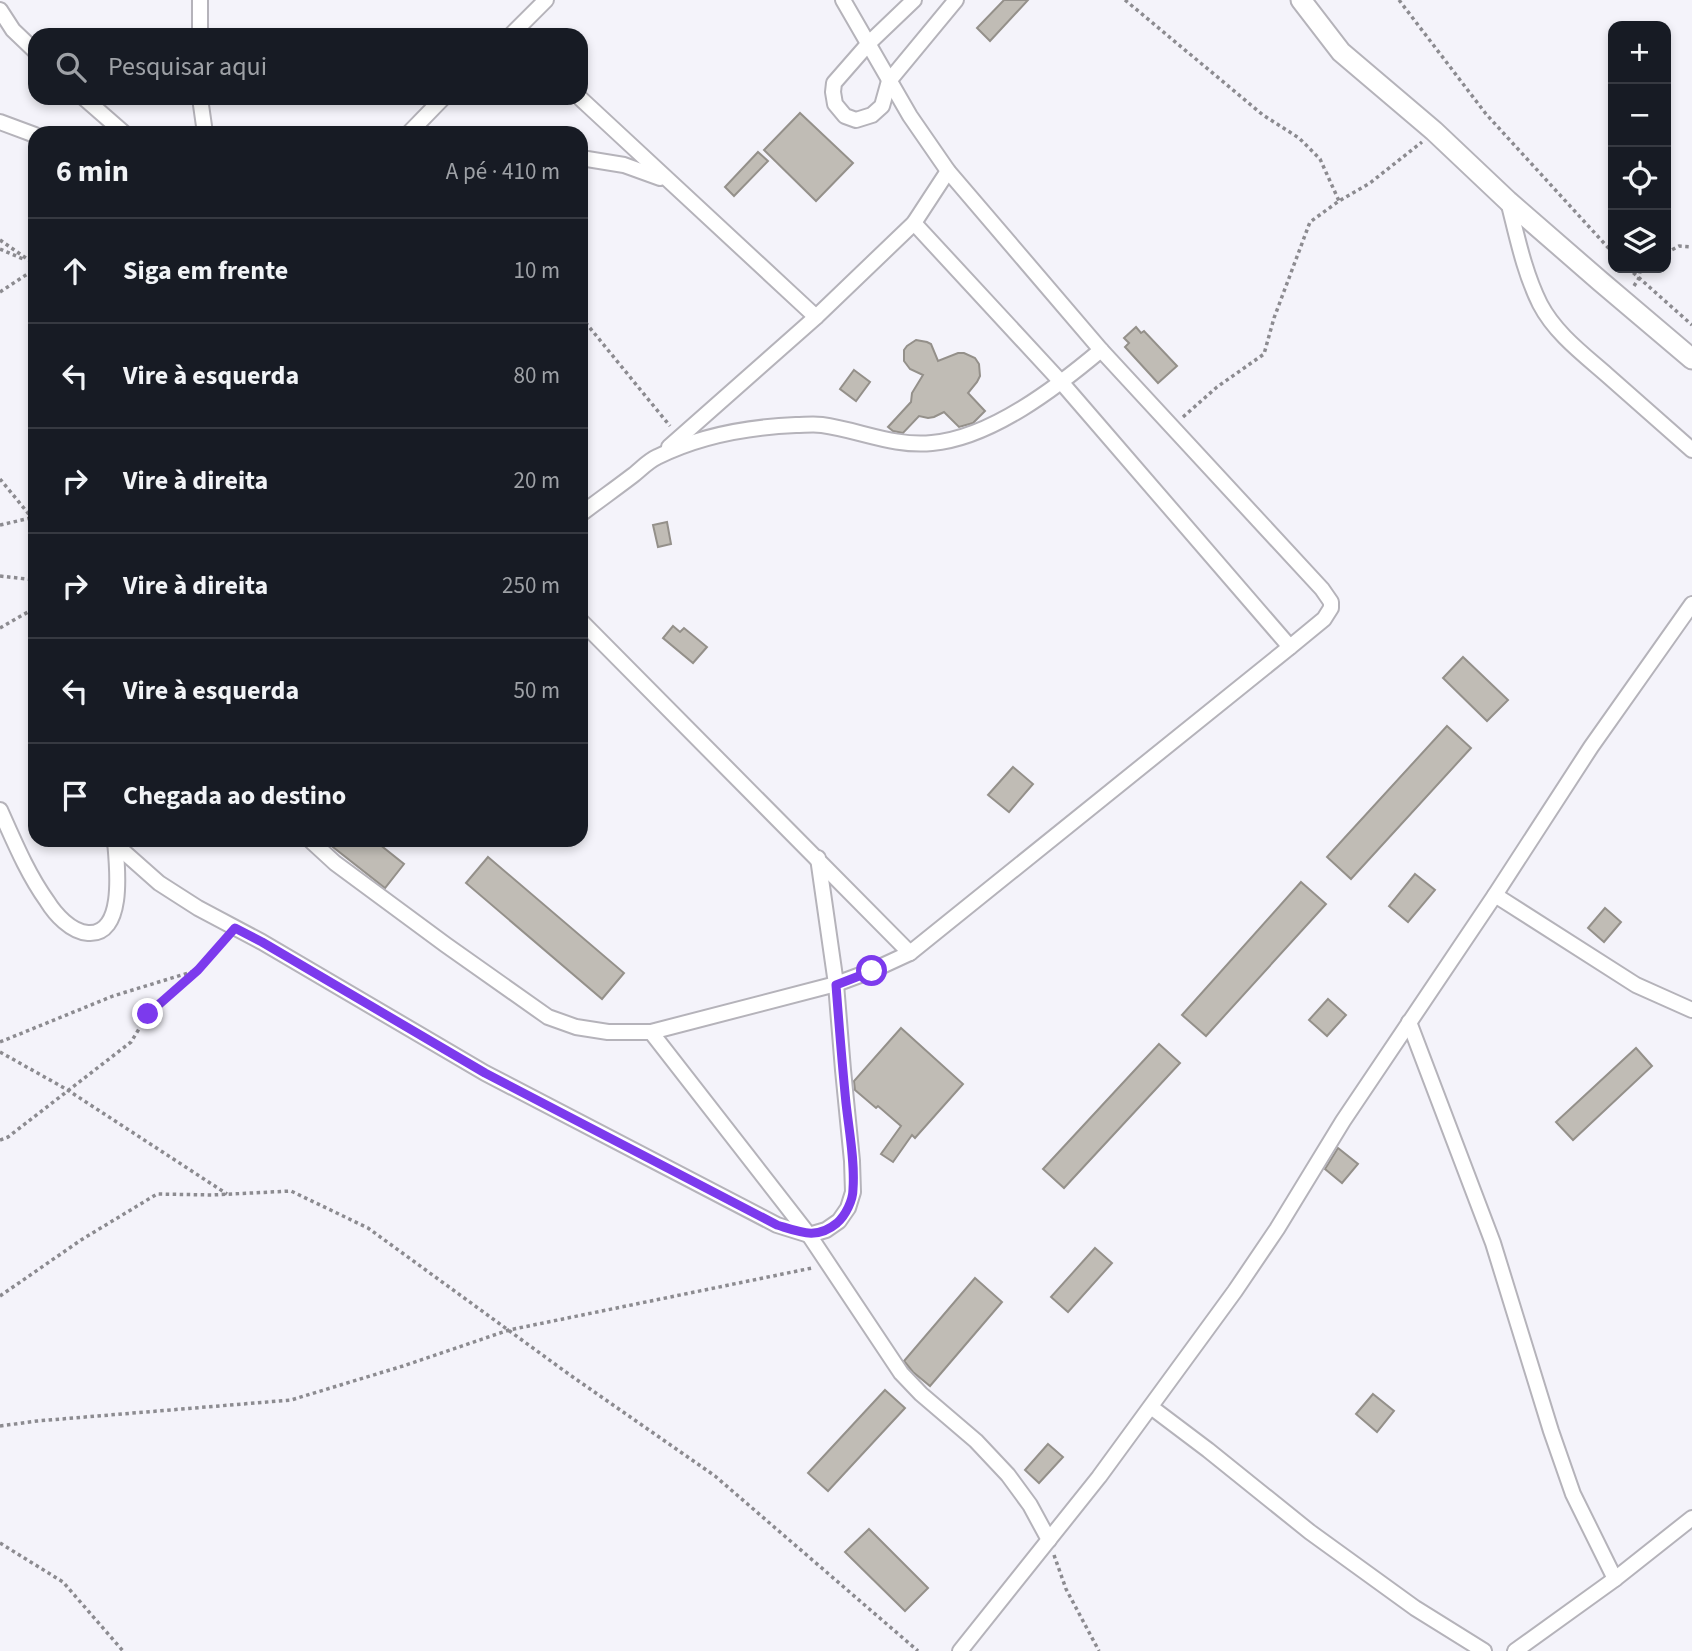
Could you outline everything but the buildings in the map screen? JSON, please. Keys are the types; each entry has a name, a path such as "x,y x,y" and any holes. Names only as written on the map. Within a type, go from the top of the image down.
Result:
{"main road":[{"path":"1301,0 1340,52 1434,131 1508,201 1692,359"}],"street":[{"path":"200,0 200,28"},
{"path":"519,28 546,0"},
{"path":"318,847 335,863 446,945 548,1017 576,1027 608,1032 651,1031 836,985 910,953 1328,615 1331,608 1328,597 1101,350 948,171 889,81 843,0"},
{"path":"914,0 869,43 834,83 835,104 845,116 856,120 872,115 881,106 889,81 956,0"},
{"path":"0,10 6,28 28,45"},
{"path":"92,105 116,126"},
{"path":"201,105 204,126"},
{"path":"416,126 436,105"},
{"path":"587,105 816,317"},
{"path":"0,122 28,132"},
{"path":"588,159 624,165 668,181"},
{"path":"588,509 680,439 816,317 914,223 948,171"},
{"path":"1508,201 1524,264 1541,307 1578,350 1692,450"},
{"path":"914,223 1062,383 1290,647"},
{"path":"656,457 733,432 778,426 820,425 887,440 932,443 968,435 1003,420 1062,383 1101,350"},
{"path":"960,1651 1151,1407 1235,1291 1343,1121 1591,747 1692,604"},
{"path":"588,628 910,953"},
{"path":"0,810 22,858 47,901 58,916 83,933 95,933 106,928 112,917 118,887 115,847"},
{"path":"120,847 159,883 198,908 262,942 485,1073 777,1225 810,1235 826,1230 839,1221 848,1208 853,1192 836,985 818,858"},
{"path":"1495,895 1636,985 1692,1010"},
{"path":"1409,1022 1493,1244 1573,1494 1615,1579"},
{"path":"651,1031 810,1235 901,1373 920,1394 976,1441 1008,1475 1030,1505 1049,1540"},
{"path":"1151,1407 1310,1532 1415,1608 1485,1651"},
{"path":"1516,1651 1615,1579 1692,1518"}],"path":[{"path":"1125,0 1263,116 1299,138 1320,159 1339,201"},
{"path":"1399,0 1486,114 1608,248"},
{"path":"1172,427 1217,387 1264,354 1274,318 1310,222 1370,183 1434,131"},
{"path":"0,240 28,261"},
{"path":"1671,250 1679,246 1692,247"},
{"path":"0,249 28,262"},
{"path":"0,292 28,270"},
{"path":"1634,273 1692,325"},
{"path":"588,326 680,439"},
{"path":"0,479 28,511"},
{"path":"0,525 28,518"},
{"path":"0,576 28,579"},
{"path":"0,628 28,612"},
{"path":"0,1140 8,1137 131,1042 148,1014 198,970 235,928"},
{"path":"0,1042 113,996 198,970"},
{"path":"0,1052 69,1091 227,1194"},
{"path":"0,1296 80,1240 157,1194 291,1191 368,1228 715,1476 918,1651"},
{"path":"0,1426 291,1400 509,1330 829,1264"},
{"path":"1049,1540 1066,1589 1099,1651"},
{"path":"0,1543 63,1582 124,1651"}],"route":[{"path":"148,1014 198,970 235,928 485,1073 777,1225 810,1235 826,1230 839,1221 848,1208 853,1192 836,985 872,971"}]}
